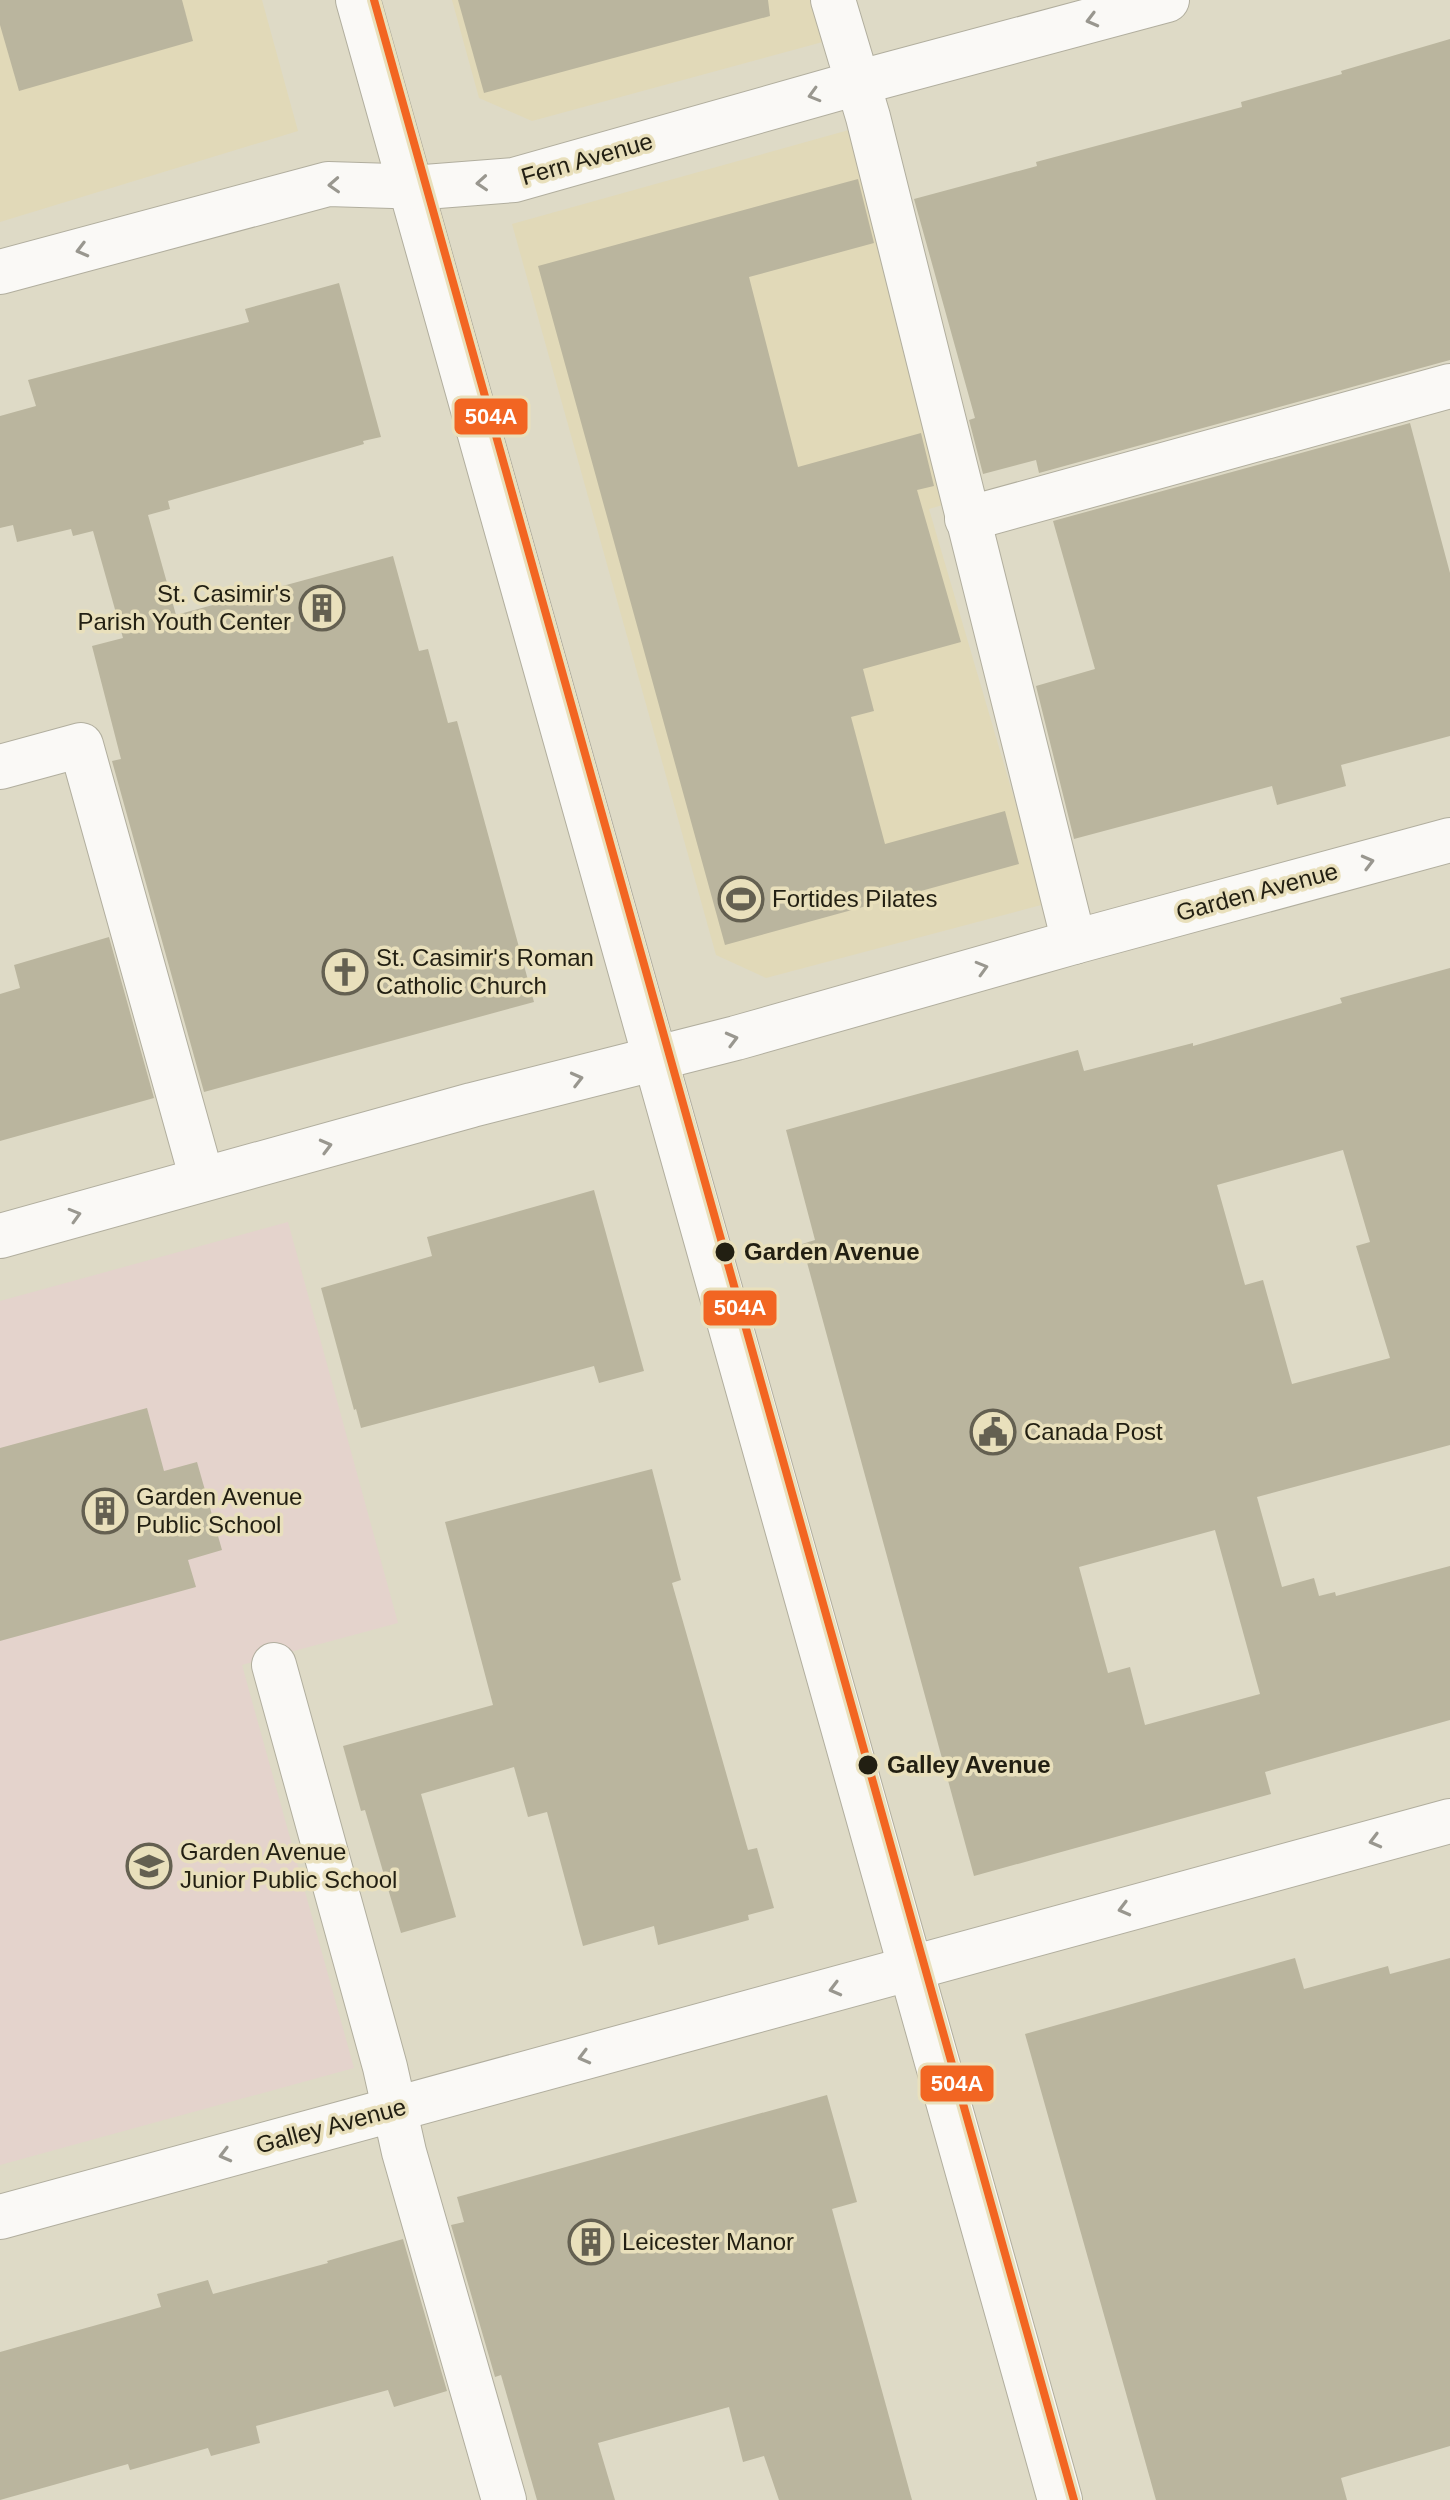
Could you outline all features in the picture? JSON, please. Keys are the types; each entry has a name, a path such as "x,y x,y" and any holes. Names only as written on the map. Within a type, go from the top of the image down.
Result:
{"street":[{"path":"358,0 1060,2500"},
{"path":"833,0 857,83 1074,942"},
{"name":"Fern Avenue","path":"0,270 328,184 412,187 514,180 1167,0"},
{"path":"967,519 1450,386"},
{"path":"0,767 81,745 202,1179"},
{"name":"Garden Avenue","path":"0,1236 202,1179 736,1038 1450,840"},
{"path":"274,1665 385,2067 393,2109 504,2500"},
{"name":"Galley Avenue","path":"0,2217 1450,1821"}],"shaded area":[{"path":"0,0 262,0 298,131 0,222"},
{"path":"452,0 820,0 830,40 532,121 479,98"},
{"path":"856,128 953,502 929,509 1045,904 766,978 716,955 512,224"},
{"name":"Garden Avenue Junior Public School","path":"288,1222 398,1623 242,1665 354,2068 0,2165 0,1301"}],"building":[{"path":"0,0 182,0 193,41 19,91 0,25"},
{"path":"458,0 768,0 770,16 484,93"},
{"path":"1450,39 1450,360 1039,473 1036,460 983,474 969,420 975,418 914,199 1037,166 1036,162 1242,107 1241,102"},
{"path":"858,179 874,243 749,277 798,467 921,433 934,486 917,490 961,642 863,669 874,711 851,717 885,844 1005,811 1019,864 725,945 538,266"},
{"path":"339,283 381,437 168,501 170,509 148,515 176,615 393,556 419,651 428,649 448,723 457,721 534,1002 204,1092 112,761 121,759 92,646 123,638 93,531 73,536 71,529 17,542 13,525 0,528 0,416 36,406 28,380 249,322 245,309"},
{"path":"1410,423 1450,573 1450,736 1341,765 1346,786 1277,805 1272,786 1074,839 1036,686 1095,669 1053,521"},
{"path":"109,937 154,1098 0,1141 0,994 20,988 14,965"},
{"path":"1450,968 1450,1445 1257,1497 1282,1587 1314,1578 1319,1596 1335,1592 1336,1596 1450,1566 1450,1720 1265,1772 1271,1794 974,1876 802,1244 815,1240 786,1130 1078,1050 1084,1071 1193,1043 1193,1046 1342,1003 1340,998","holes":["1343,1150 1370,1242 1356,1246 1390,1358 1292,1384 1263,1280 1245,1285 1217,1185","1215,1530 1260,1694 1145,1725 1130,1667 1108,1673 1079,1567"]},
{"path":"594,1190 644,1371 599,1383 594,1366 361,1428 321,1288 432,1256 427,1237"},
{"name":"Garden Avenue Public School","path":"147,1408 164,1471 197,1462 222,1550 188,1560 196,1587 0,1641 0,1448"},
{"path":"652,1469 681,1580 672,1583 748,1850 757,1848 774,1908 748,1915 749,1920 658,1945 654,1926 583,1946 547,1812 528,1817 514,1767 421,1794 456,1917 401,1933 343,1746 493,1705 445,1522"},
{"path":"1295,1958 1304,1989 1388,1966 1390,1974 1450,1958 1450,2446 1341,2478 1347,2500 1156,2500 1025,2034"},
{"path":"827,2095 857,2202 832,2209 912,2500 779,2500 764,2456 743,2462 729,2407 598,2443 615,2500 537,2500 501,2375 495,2377 451,2225 464,2222 457,2197"},
{"path":"403,2239 447,2391 394,2407 388,2390 256,2426 260,2443 211,2456 208,2448 130,2470 128,2464 0,2500 0,2352 161,2307 157,2294 208,2280 213,2294"}],"transit line":[{"name":"504A","path":"374,0 1074,2500"}],"place":[{"name":"St. Casimir's Parish Youth Center","path":"322,608"},
{"name":"Fortides Pilates","path":"741,899"},
{"name":"St. Casimir's Roman Catholic Church","path":"345,972"},
{"name":"Garden Avenue","path":"725,1252"},
{"name":"Canada Post","path":"993,1432"},
{"name":"Garden Avenue Public School","path":"105,1511"},
{"name":"Galley Avenue","path":"868,1765"},
{"name":"Garden Avenue Junior Public School","path":"149,1866"},
{"name":"Leicester Manor","path":"591,2242"}]}
